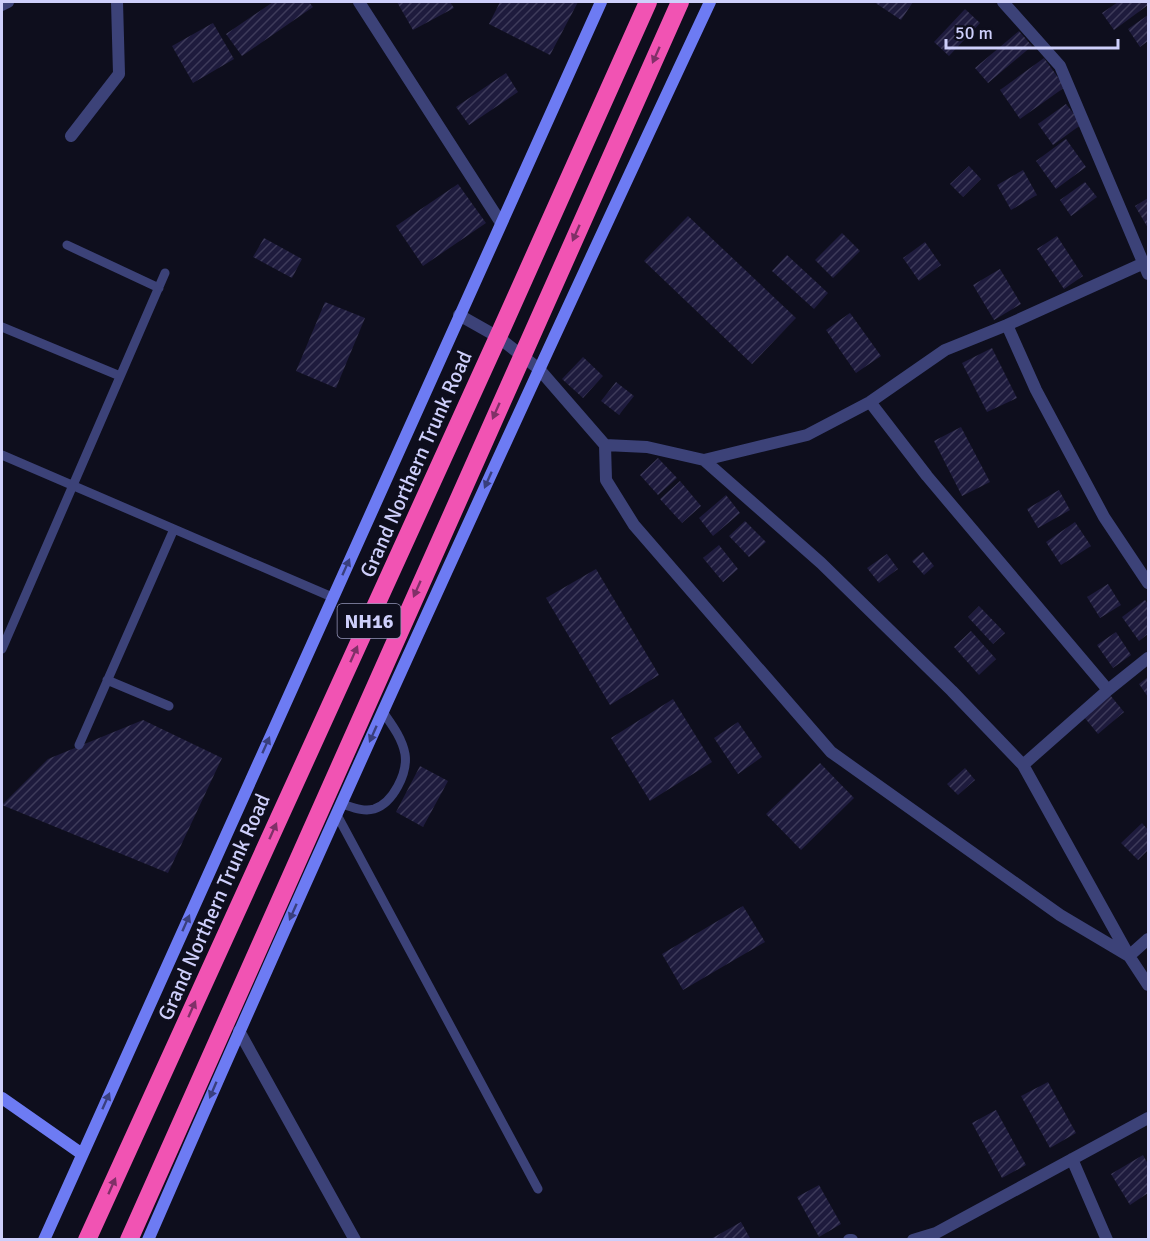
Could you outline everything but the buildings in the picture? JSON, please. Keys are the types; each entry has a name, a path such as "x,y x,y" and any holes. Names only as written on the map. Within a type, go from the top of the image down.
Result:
{"highway":[{"name":"Grand Northern Trunk Road","path":"87,1239 648,2"},
{"name":"NH16","path":"129,1239 521,355 681,2"}],"street":[{"path":"2,5 8,2"},
{"path":"71,136 119,74 117,2"},
{"path":"359,2 501,223"},
{"path":"44,1239 601,2"},
{"path":"148,1239 239,1031 538,369 710,2"},
{"path":"605,445 647,447 704,460 807,435 870,402 945,350 1146,268 1060,66 1003,2"},
{"path":"459,315 498,337 538,369 605,445 606,480 634,525 831,752 1060,915 1129,956"},
{"path":"1007,325 1036,390 1104,517 1149,583"},
{"path":"870,402 934,484 1108,690"},
{"path":"704,460 821,563 952,691 1023,765 1129,956 1149,985"},
{"path":"1023,765 1108,690 1149,658"},
{"path":"1129,956 1149,939"},
{"path":"239,1031 355,1239"},
{"path":"2,1098 82,1154"},
{"path":"913,1239 937,1236 1149,1118"},
{"path":"1072,1159 1107,1239"}],"lane":[{"path":"67,245 159,288"},
{"path":"2,649 165,273"},
{"path":"2,327 120,376"},
{"path":"2,455 332,597"},
{"path":"79,745 174,529"},
{"path":"107,680 169,706"},
{"path":"383,712 402,743 405,771 385,802 375,809 339,810 538,1188"}]}
